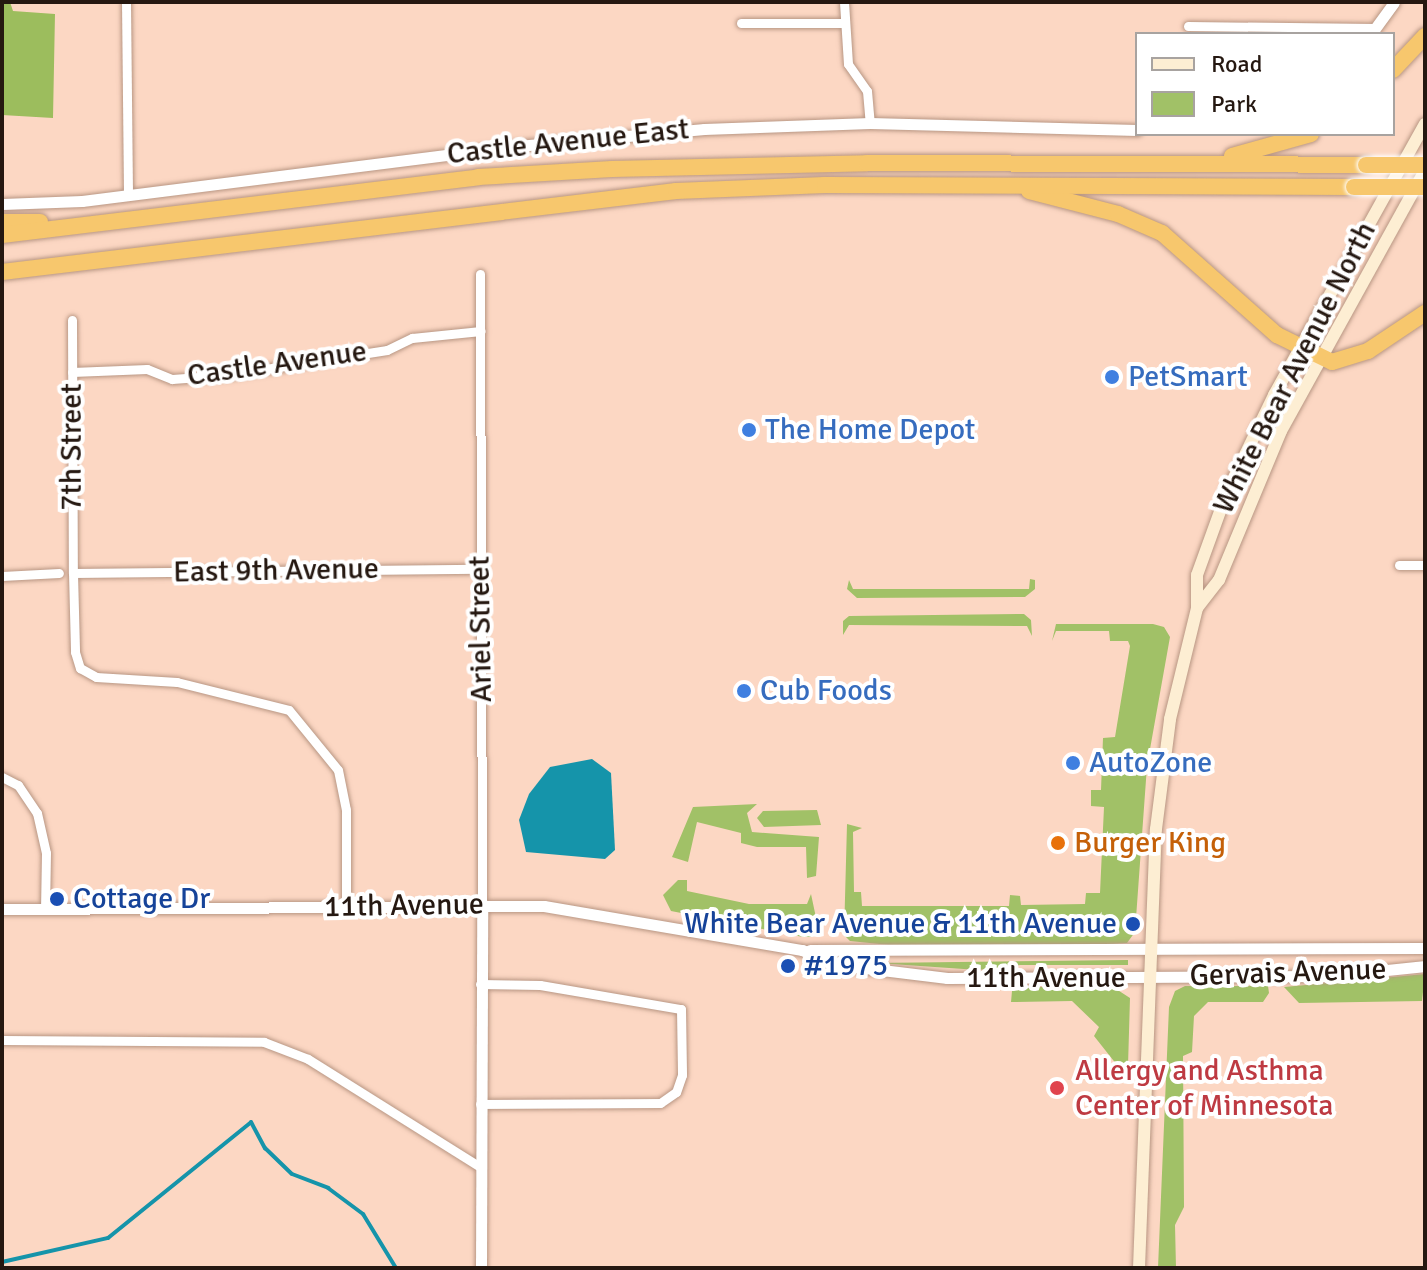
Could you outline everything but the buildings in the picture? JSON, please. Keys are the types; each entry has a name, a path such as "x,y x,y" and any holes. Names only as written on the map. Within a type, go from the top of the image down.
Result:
{"highway":[{"path":"1395,68 1425,36"},
{"path":"1153,164 1261,151 1305,136"},
{"path":"2,235 478,177 572,171 867,163 1366,165 1425,168"},
{"path":"2,272 117,261 614,196 787,186 1425,187"},
{"path":"1006,186 1118,214 1162,233 1277,335 1320,358 1350,360 1425,313"},
{"path":"2,222 118,222"},
{"path":"2,283 117,261"}],"main road":[{"name":"White Bear Avenue North","path":"1197,608 1197,575 1218,514 1300,348 1425,124"},
{"name":"White Bear Avenue North","path":"1197,608 1219,580 1265,463 1425,168"},
{"path":"1139,1268 1151,952 1164,755 1197,608"}],"street":[{"path":"126,2 128,195"},
{"path":"844,2 848,64 870,98 870,123"},
{"path":"1188,26 1373,31 1394,2"},
{"path":"741,23 845,23"},
{"name":"Castle Avenue East","path":"2,204 128,195 610,136 870,123 1135,130"},
{"name":"Ariel Street","path":"480,274 481,1268"},
{"name":"7th Street","path":"72,320 73,573 80,668 96,677 177,682 289,710 338,770 346,810 346,907"},
{"name":"Castle Avenue","path":"72,372 147,369 172,379 227,375 387,350 412,338 481,331"},
{"path":"1399,565 1425,565"},
{"name":"East 9th Avenue","path":"73,573 479,569"},
{"path":"2,576 59,573"},
{"path":"2,777 18,785 37,813 46,853 45,909"},
{"name":"11th Avenue","path":"2,909 482,904 583,910 802,950 1151,952"},
{"name":"Gervais Avenue","path":"1151,952 1425,948"},
{"name":"11th Avenue","path":"802,950 841,965 920,976 1151,977"},
{"name":"Gervais Avenue","path":"1151,977 1329,976 1425,966"},
{"path":"480,984 540,985 681,1009 682,1075 676,1092 660,1103 480,1104"},
{"path":"2,1040 264,1042 308,1059 480,1167"}],"green space":[{"path":"2,2 10,2 13,11 55,14 53,118 2,115"},
{"path":"1030,579 1035,580 1035,589 1025,597 857,598 847,589 849,580 853,589 1029,589"},
{"path":"1024,614 1031,620 1032,636 1027,626 849,625 843,635 843,621 849,616"},
{"path":"1056,624 1153,624 1164,627 1170,637 1147,766 1135,932 1127,943 1097,945 899,946 850,941 844,935 847,824 862,828 853,832 854,892 861,892 862,906 1009,906 1010,895 1020,896 1021,905 1085,904 1086,893 1100,893 1104,807 1091,806 1091,790 1101,790 1103,738 1115,737 1130,646 1128,641 1110,641 1109,631 1056,631 1052,641"},
{"path":"757,804 747,813 752,832 819,837 816,876 807,878 806,847 757,847 741,843 741,833 697,822 688,862 672,857 693,807"},
{"path":"817,810 821,825 764,827 757,818 763,811"},
{"path":"678,880 687,880 687,891 749,904 807,904 811,894 818,927 811,937 803,937 671,911 663,895"},
{"path":"1128,960 1128,965 1020,965 978,970 877,963"},
{"path":"1425,974 1422,1001 1299,1003 1284,987"},
{"path":"1185,986 1268,986 1269,993 1263,1002 1208,1002 1194,1016 1192,1052 1183,1056 1184,1207 1175,1225 1176,1268 1158,1268 1169,1007 1175,991"},
{"path":"1018,987 1113,987 1130,998 1128,1066 1117,1065 1094,1036 1099,1027 1072,1001 1011,1002 1012,991"}],"water":[{"path":"592,759 611,773 615,850 605,859 526,852 519,820 529,794 550,767"}],"waterway":[{"path":"2,1262 108,1238 251,1122 265,1148 292,1174 328,1188 363,1214 396,1268"}],"place":[{"name":"PetSmart","path":"1112,377"},
{"name":"The Home Depot","path":"749,430"},
{"name":"Cub Foods","path":"744,691"},
{"name":"AutoZone","path":"1073,763"},
{"name":"Burger King","path":"1058,843"},
{"name":"Cottage Dr","path":"57,899"},
{"name":"White Bear Avenue & 11th Avenue","path":"1133,924"},
{"name":"#1975","path":"788,966"},
{"name":"Allergy and Asthma Center of Minnesota","path":"1057,1088"}]}
